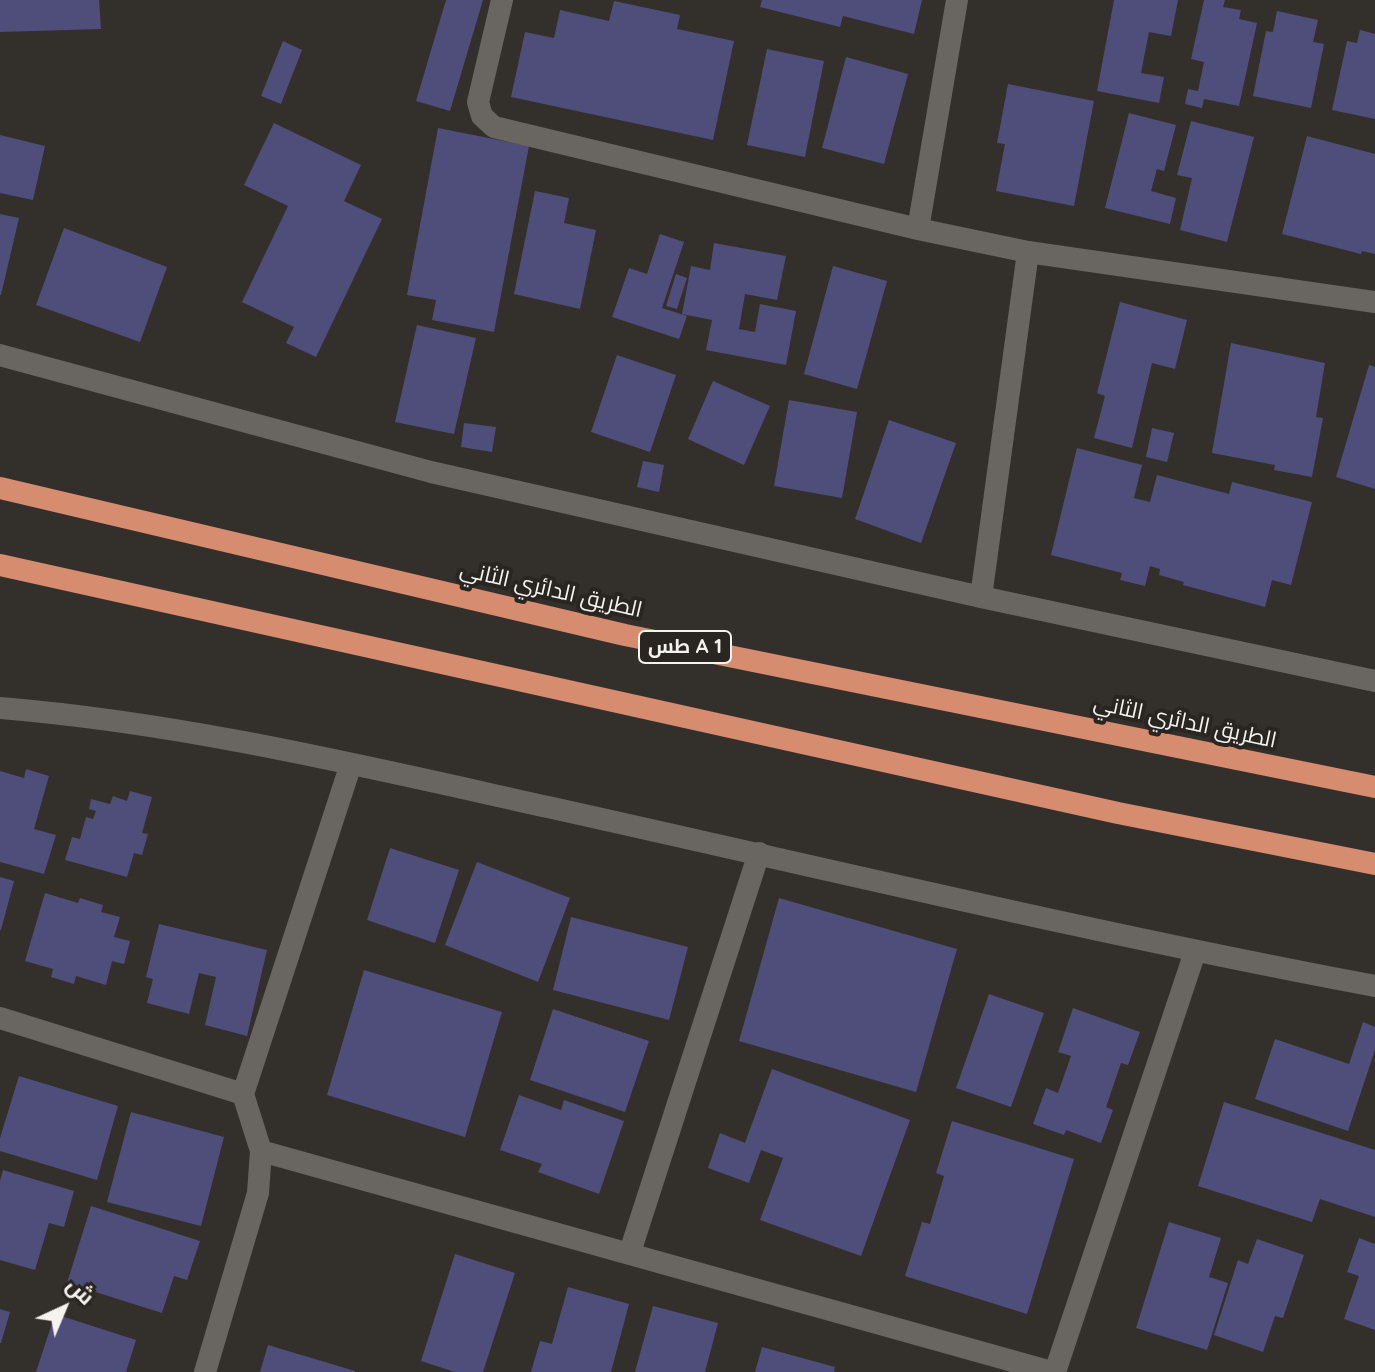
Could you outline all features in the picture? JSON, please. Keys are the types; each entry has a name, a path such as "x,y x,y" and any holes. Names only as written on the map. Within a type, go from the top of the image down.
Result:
{"highway":[{"name":"الطريق الدائري الثاني","path":"0,488 625,635 1375,787"},
{"path":"0,565 1118,813 1375,864"}],"street":[{"path":"502,0 478,102 482,116 494,127 918,229 1028,252 1375,302"},
{"path":"918,229 957,0"},
{"path":"981,597 1028,252"},
{"path":"0,355 431,472 981,597 1375,681"},
{"path":"0,708 79,714 351,764 1195,952 1375,986"},
{"path":"205,1372 258,1193 261,1151 243,1094 351,764"},
{"path":"630,1252 759,853"},
{"path":"261,1151 1053,1372 1195,952"},
{"path":"0,1018 243,1094"}],"building":[{"path":"0,0 99,0 101,29 0,32"},
{"path":"446,0 483,0 450,111 416,101"},
{"path":"762,0 922,0 914,34 843,16 840,27 760,7"},
{"path":"1114,0 1178,0 1171,36 1149,32 1141,73 1164,77 1159,103 1097,91"},
{"path":"1204,0 1225,0 1223,7 1241,10 1239,19 1257,23 1239,106 1204,99 1202,108 1185,104 1188,89 1198,91 1204,62 1191,59"},
{"path":"614,1 680,15 677,29 734,41 713,140 511,97 525,32 554,38 560,10 609,21"},
{"path":"1277,11 1318,20 1313,42 1324,44 1311,108 1253,96 1266,31 1273,32"},
{"path":"1360,30 1375,34 1375,119 1332,110 1347,41 1357,43"},
{"path":"283,41 302,50 281,104 261,96"},
{"path":"767,49 824,61 805,157 747,145"},
{"path":"846,57 908,74 884,164 822,148"},
{"path":"1008,84 1094,101 1074,206 996,191 1005,144 997,143"},
{"path":"1129,113 1176,125 1164,171 1157,169 1151,191 1176,198 1170,224 1105,208"},
{"path":"1191,121 1254,137 1227,242 1180,230 1192,178 1177,175"},
{"path":"274,123 361,165 344,201 382,219 316,357 286,343 294,327 242,302 288,206 244,185"},
{"path":"438,128 529,146 494,332 432,320 436,300 407,295"},
{"path":"0,135 45,146 33,200 0,193"},
{"path":"1307,136 1375,154 1375,254 1362,251 1361,254 1282,234"},
{"path":"535,191 569,198 564,223 596,230 580,309 514,294"},
{"path":"0,214 19,218 1,295 0,295"},
{"path":"64,228 167,267 140,342 36,305"},
{"path":"660,234 684,242 662,308 687,316 679,339 612,317 629,268 647,274"},
{"path":"714,243 786,256 777,300 745,294 739,329 755,332 760,304 796,311 786,365 706,350 712,320 682,314 691,266 710,270"},
{"path":"833,266 887,281 857,389 804,374"},
{"path":"676,274 687,278 677,309 666,306"},
{"path":"1120,302 1187,320 1175,369 1152,363 1132,448 1094,438 1105,396 1097,393"},
{"path":"417,325 476,338 454,434 395,422"},
{"path":"1231,343 1325,363 1316,417 1323,418 1312,477 1274,470 1275,465 1212,453"},
{"path":"617,355 676,375 650,452 591,432"},
{"path":"1369,365 1375,367 1375,489 1336,477"},
{"path":"713,381 770,406 744,465 688,439"},
{"path":"789,400 857,412 842,498 774,486"},
{"path":"889,420 956,443 921,543 855,519"},
{"path":"464,423 496,427 492,452 461,447"},
{"path":"1152,428 1174,433 1167,462 1146,457"},
{"path":"1077,448 1142,465 1134,498 1150,502 1157,475 1229,494 1232,482 1312,502 1291,585 1272,580 1265,607 1183,585 1184,582 1159,575 1160,569 1150,566 1145,586 1120,580 1122,573 1051,555"},
{"path":"643,461 664,465 659,492 637,487"},
{"path":"26,769 49,776 34,829 56,835 44,874 0,862 0,771 24,778"},
{"path":"130,791 152,797 142,833 148,834 142,855 134,853 127,877 65,860 72,837 80,839 86,817 93,819 96,811 89,809 91,799 110,804 113,796 127,801"},
{"path":"390,848 459,870 435,943 367,920"},
{"path":"477,862 570,898 538,982 445,945"},
{"path":"0,877 14,881 1,930 0,930"},
{"path":"45,893 78,903 80,898 103,905 101,912 120,917 114,937 130,941 124,964 112,961 106,985 76,976 74,984 51,977 53,969 25,961"},
{"path":"779,898 957,949 916,1092 739,1041"},
{"path":"571,917 688,947 669,1020 553,990"},
{"path":"159,924 267,950 247,1036 205,1025 216,977 199,973 189,1014 147,1003 153,979 146,977"},
{"path":"364,970 502,1012 465,1137 327,1095"},
{"path":"989,994 1044,1013 1011,1107 956,1088"},
{"path":"1073,1008 1140,1032 1128,1065 1121,1063 1106,1107 1113,1110 1101,1143 1066,1130 1064,1135 1033,1124 1046,1088 1058,1093 1071,1056 1058,1052"},
{"path":"553,1009 649,1041 625,1112 530,1080"},
{"path":"1363,1022 1375,1027 1375,1050 1348,1131 1255,1099 1275,1039 1349,1064"},
{"path":"772,1069 910,1120 861,1256 760,1220 783,1158 761,1150 749,1183 708,1168 720,1133 745,1143"},
{"path":"19,1076 118,1106 97,1180 0,1151 0,1138"},
{"path":"519,1095 561,1110 564,1100 624,1121 599,1194 538,1172 542,1164 500,1150"},
{"path":"1224,1102 1375,1150 1375,1217 1320,1199 1312,1222 1198,1186"},
{"path":"131,1112 224,1137 201,1226 107,1202"},
{"path":"952,1121 1074,1159 1027,1314 905,1276 922,1222 930,1224 944,1176 936,1173"},
{"path":"3,1170 74,1191 64,1227 49,1223 35,1270 0,1260 0,1181"},
{"path":"91,1206 200,1241 187,1280 174,1276 162,1313 67,1283"},
{"path":"1169,1222 1221,1238 1209,1277 1228,1283 1207,1350 1136,1328"},
{"path":"1359,1238 1375,1244 1375,1330 1344,1319 1359,1276 1347,1272"},
{"path":"1257,1239 1304,1255 1283,1318 1275,1316 1263,1352 1214,1335 1238,1260 1248,1264"},
{"path":"455,1254 515,1273 483,1372 455,1372 421,1361"},
{"path":"568,1287 629,1304 611,1372 531,1372 540,1341 552,1344"},
{"path":"653,1306 718,1323 705,1372 635,1372"},
{"path":"0,1309 10,1312 1,1343 0,1343"},
{"path":"55,1314 136,1340 126,1372 36,1372"},
{"path":"268,1345 355,1371 355,1372 260,1372"},
{"path":"762,1347 835,1367 834,1372 755,1372"}]}
